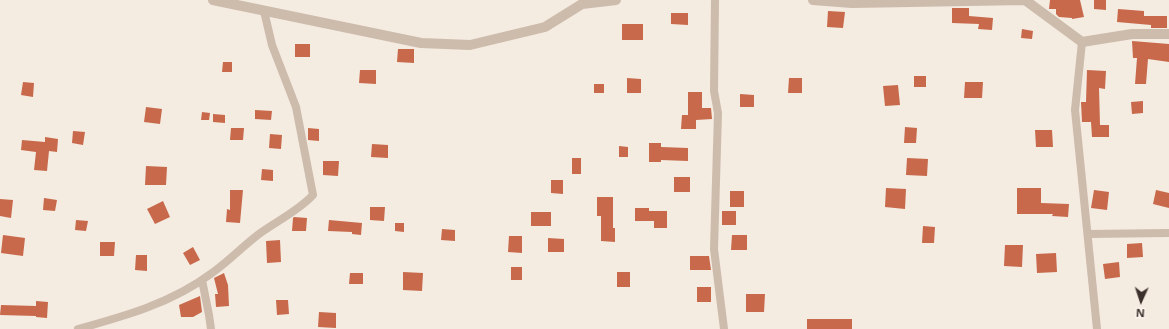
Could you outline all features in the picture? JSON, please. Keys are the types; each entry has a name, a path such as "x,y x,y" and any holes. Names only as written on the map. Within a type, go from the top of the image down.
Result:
{"street":[{"path":"213,0 421,42 470,45 545,27 582,4 616,0"},
{"path":"715,0 714,91 718,113 714,249 724,329"},
{"path":"813,0 852,3 1025,0 1082,42 1132,34 1169,34"},
{"path":"78,329 119,318 172,298 212,273 259,234 306,203 313,195 296,107 272,45 264,10"},
{"path":"1082,42 1075,110 1097,329"},
{"path":"1088,234 1169,233"},
{"path":"202,280 210,315 211,329"}],"building":[{"path":"1050,0 1080,0 1084,17 1072,19 1059,17 1056,14 1056,9 1049,9"},
{"path":"1094,0 1106,0 1106,10 1094,9"},
{"path":"952,8 969,8 969,16 993,18 992,30 978,29 979,24 952,23"},
{"path":"1118,9 1144,11 1144,16 1167,16 1167,28 1151,28 1151,25 1117,22"},
{"path":"828,11 845,12 843,28 827,27"},
{"path":"671,13 688,13 688,25 671,24"},
{"path":"622,24 643,24 643,40 622,40"},
{"path":"1022,29 1033,31 1032,39 1021,38"},
{"path":"1132,41 1169,44 1169,62 1148,59 1146,84 1135,84 1137,58 1133,58"},
{"path":"295,44 310,44 310,57 295,57"},
{"path":"398,49 414,49 414,63 397,62"},
{"path":"223,62 232,62 232,72 222,72"},
{"path":"360,70 376,70 376,84 359,83"},
{"path":"1087,70 1106,71 1105,89 1099,88 1100,125 1109,125 1109,137 1092,137 1091,122 1082,122 1081,102 1086,102"},
{"path":"914,76 926,76 926,87 914,87"},
{"path":"627,78 641,79 641,93 627,93"},
{"path":"789,78 802,78 802,93 788,93"},
{"path":"23,82 34,83 33,97 21,95"},
{"path":"965,82 983,82 982,98 964,98"},
{"path":"594,84 604,84 604,93 594,93"},
{"path":"898,85 900,105 885,106 883,86"},
{"path":"688,92 702,92 702,108 711,108 712,119 696,120 696,129 681,129 682,115 688,115"},
{"path":"740,94 754,95 754,107 740,107"},
{"path":"1143,101 1143,113 1132,114 1131,102"},
{"path":"146,107 162,109 160,124 144,122"},
{"path":"255,110 272,111 271,120 255,119"},
{"path":"202,112 210,113 209,120 201,120"},
{"path":"213,114 225,115 225,123 213,122"},
{"path":"905,127 917,128 916,143 904,143"},
{"path":"231,128 244,128 243,140 230,140"},
{"path":"308,128 319,129 319,141 308,140"},
{"path":"1035,130 1052,130 1053,147 1036,147"},
{"path":"73,131 85,132 83,145 72,143"},
{"path":"270,134 282,135 281,149 269,148"},
{"path":"45,137 58,139 57,152 49,151 47,171 34,170 36,152 21,150 22,140 45,142"},
{"path":"649,143 661,143 661,147 688,148 688,161 661,160 661,162 649,162"},
{"path":"372,144 388,145 388,158 371,157"},
{"path":"619,146 628,147 628,157 619,157"},
{"path":"572,158 581,158 581,174 572,174"},
{"path":"907,158 928,159 927,176 906,175"},
{"path":"323,161 339,161 338,176 323,175"},
{"path":"146,166 167,167 166,185 145,185"},
{"path":"262,169 273,170 273,181 261,180"},
{"path":"674,177 690,177 690,192 674,192"},
{"path":"551,180 563,180 563,194 551,193"},
{"path":"886,188 906,189 905,209 885,207"},
{"path":"1017,188 1041,188 1041,203 1069,204 1068,217 1052,216 1053,214 1017,214"},
{"path":"230,190 243,190 240,223 226,222 227,209 230,210"},
{"path":"1094,190 1109,192 1107,210 1091,208"},
{"path":"1156,190 1169,193 1169,208 1153,204"},
{"path":"730,191 744,191 744,207 730,207"},
{"path":"597,197 613,197 613,228 615,228 615,242 601,241 601,216 597,216"},
{"path":"44,198 57,200 55,211 43,210"},
{"path":"0,199 13,200 11,218 0,216"},
{"path":"163,201 170,217 155,224 147,209"},
{"path":"370,207 385,207 384,221 370,220"},
{"path":"635,208 649,208 649,211 667,211 667,228 654,228 654,221 635,221"},
{"path":"722,211 736,211 736,225 722,225"},
{"path":"531,212 551,212 551,226 531,226"},
{"path":"294,217 307,218 306,231 292,231"},
{"path":"76,220 88,221 86,231 75,230"},
{"path":"329,220 362,223 361,235 352,234 352,232 328,231"},
{"path":"395,223 404,223 404,232 395,231"},
{"path":"923,226 935,227 934,243 922,243"},
{"path":"442,229 455,230 455,241 441,240"},
{"path":"3,235 25,238 23,256 1,253"},
{"path":"732,235 747,235 747,250 731,250"},
{"path":"509,236 522,236 522,253 508,252"},
{"path":"548,238 564,239 564,252 548,252"},
{"path":"280,240 281,262 267,263 266,241"},
{"path":"100,242 115,242 114,256 100,256"},
{"path":"1142,243 1143,257 1127,258 1127,244"},
{"path":"1005,245 1023,245 1022,267 1004,266"},
{"path":"193,247 200,260 190,265 183,253"},
{"path":"1056,253 1057,272 1037,273 1036,254"},
{"path":"136,255 147,255 147,271 135,270"},
{"path":"690,256 709,256 711,270 690,270"},
{"path":"1119,262 1120,277 1105,279 1103,264"},
{"path":"511,267 522,267 522,280 511,280"},
{"path":"403,272 423,273 422,291 403,290"},
{"path":"617,272 630,272 630,287 617,287"},
{"path":"224,273 228,285 229,306 216,307 215,294 218,294 214,278"},
{"path":"350,273 363,273 363,284 349,284"},
{"path":"697,287 711,287 711,302 697,302"},
{"path":"746,294 765,294 764,312 746,312"},
{"path":"200,296 202,312 193,317 181,317 179,305"},
{"path":"276,300 288,300 289,314 277,315"},
{"path":"36,301 48,302 47,318 36,316 0,315 1,305 36,306"},
{"path":"319,312 336,313 336,328 318,327"},
{"path":"807,319 852,319 852,329 807,329"}]}
